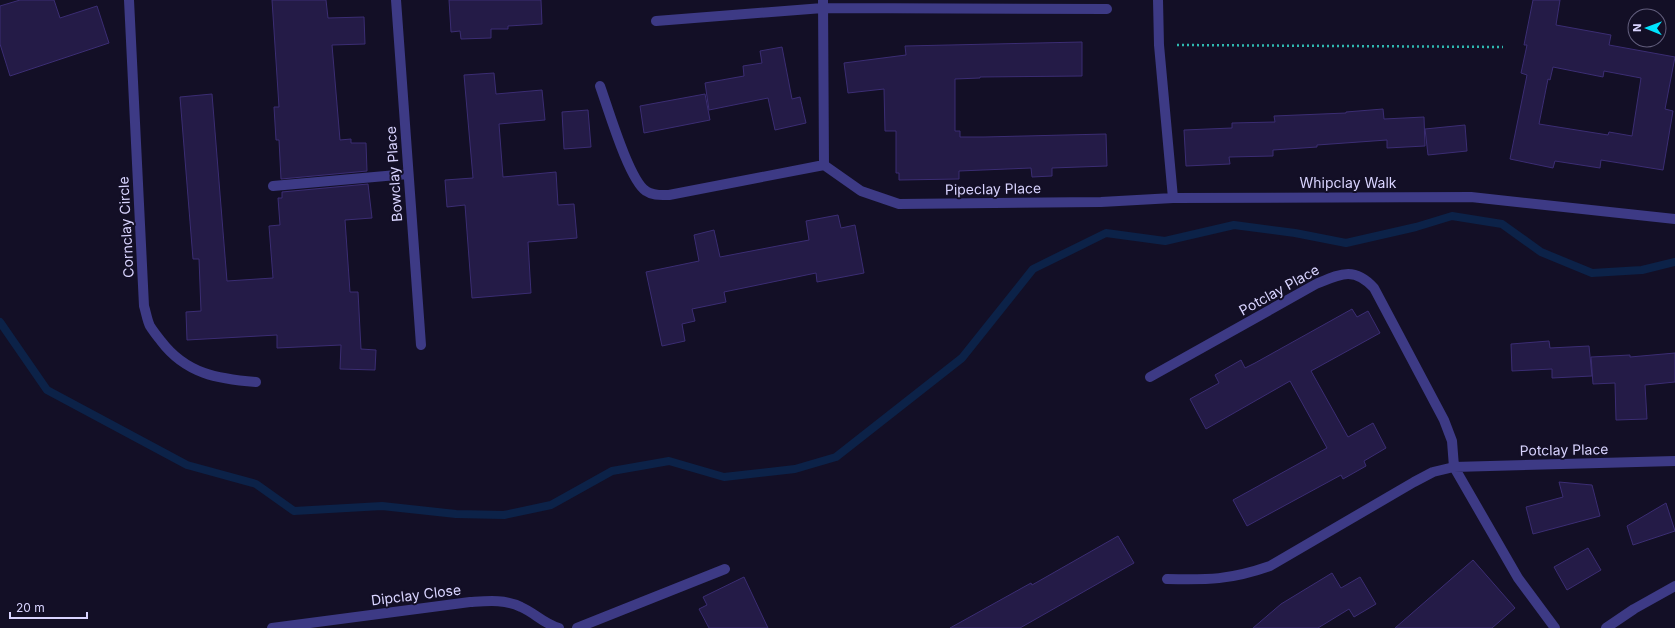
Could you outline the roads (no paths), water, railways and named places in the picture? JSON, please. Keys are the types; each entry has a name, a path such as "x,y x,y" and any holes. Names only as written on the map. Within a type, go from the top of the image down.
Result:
{"street":[{"name":"Cornclay Circle","path":"129,0 144,306 150,326 166,348 187,366 226,380 256,382"},
{"name":"Bowclay Place","path":"396,0 421,345"},
{"path":"1158,0 1159,45 1173,198"},
{"path":"600,86 634,178 645,191 657,195 670,195 824,165 823,4"},
{"path":"656,21 823,4 1107,9"},
{"name":"Pipeclay Place","path":"824,165 861,191 899,204 1101,202 1173,198"},
{"path":"273,186 408,174"},
{"name":"Whipclay Walk","path":"1173,198 1471,196 1675,219"},
{"name":"Potclay Place","path":"1150,378 1316,284 1335,276 1350,273 1365,278 1374,288 1444,420 1452,441 1454,467 1518,578 1556,628"},
{"name":"Potclay Place","path":"1167,579 1225,579 1245,575 1270,566 1432,472 1454,467 1675,461"},
{"path":"577,628 725,569"},
{"path":"1606,628 1634,609 1675,586"},
{"name":"Dipclay Close","path":"272,628 490,601 509,603 522,607 550,626 559,628"}],"waterway":[{"path":"0,322 47,390 187,465 256,484 294,511 382,506 456,514 504,515 551,505 612,471 669,461 724,477 795,469 836,457 962,358 1033,269 1106,233 1165,241 1234,225 1295,233 1346,243 1416,227 1452,216 1502,224 1541,252 1592,273 1642,270 1675,262"}]}
